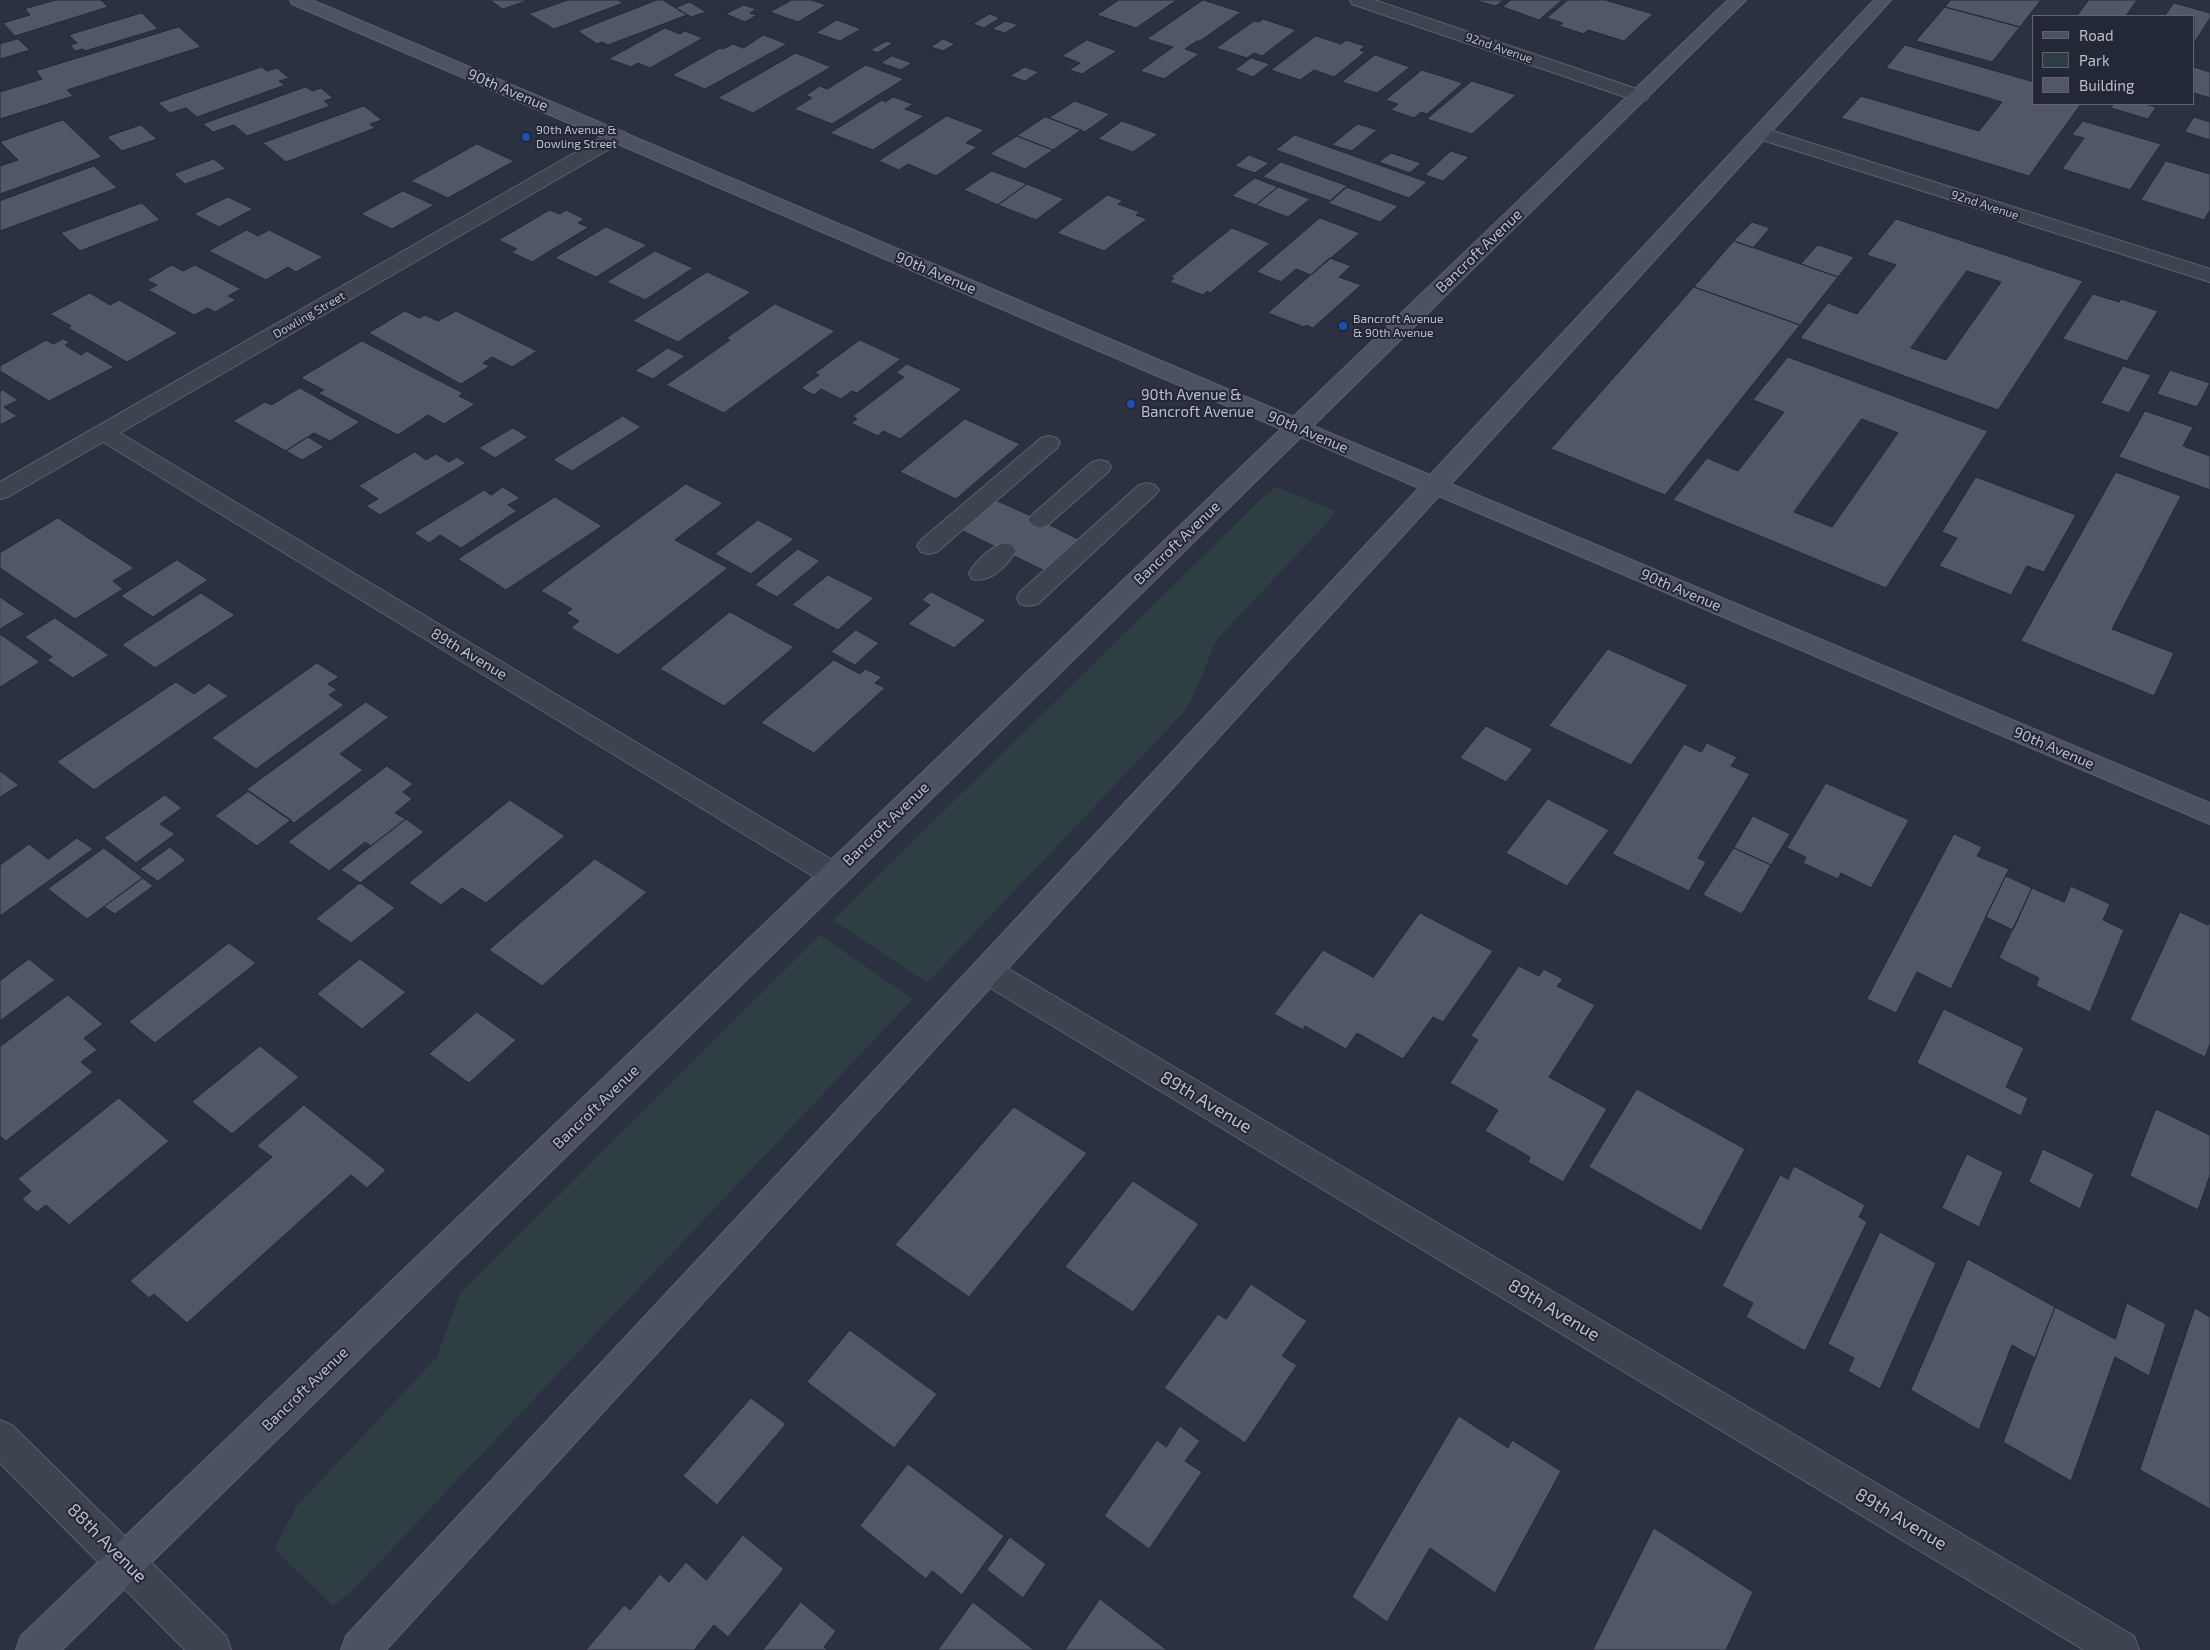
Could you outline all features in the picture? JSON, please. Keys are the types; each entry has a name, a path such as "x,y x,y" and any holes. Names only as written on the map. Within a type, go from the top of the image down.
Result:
{"main road":[{"name":"90th Avenue","path":"298,0 1435,486 2210,814"},
{"name":"Bancroft Avenue","path":"35,1650 1738,0"},
{"path":"360,1650 1883,0"}],"street":[{"name":"92nd Avenue","path":"1358,0 1640,96"},
{"name":"92nd Avenue","path":"1760,133 2210,276"},
{"name":"Dowling Street","path":"0,492 618,136"},
{"name":"89th Avenue","path":"104,433 834,875"},
{"path":"929,546 1049,442"},
{"path":"1040,520 1100,467"},
{"path":"1029,598 1147,490"},
{"path":"981,573 1004,551"},
{"name":"89th Avenue","path":"987,971 2120,1650"},
{"name":"88th Avenue","path":"0,1438 212,1650"}],"green space":[{"path":"1277,487 1335,511 1325,525 1217,639 1186,710 927,983 833,920 1265,495"},
{"path":"820,935 913,999 353,1590 333,1606 274,1549 296,1507 437,1357 460,1293"}],"building":[{"path":"56,0 101,0 108,7 15,36 3,23 30,15 25,9"},
{"path":"490,0 529,0 503,9"},
{"path":"568,0 618,0 623,3 554,29 529,14"},
{"path":"657,0 663,0 687,15 608,45 602,42 597,44 578,31"},
{"path":"792,0 811,0 826,5 798,22 770,12"},
{"path":"1119,0 1177,0 1136,28 1097,15"},
{"path":"1203,0 1241,12 1200,41 1185,49 1199,54 1164,79 1140,71 1173,47 1147,39"},
{"path":"1475,0 1503,0 1496,6"},
{"path":"1511,0 1562,0 1539,20 1503,7"},
{"path":"1568,0 1605,0 1653,14 1624,41 1588,30 1584,34 1559,26 1563,23 1547,18"},
{"path":"1951,0 2041,0 2020,27 1945,7"},
{"path":"2089,0 2137,0 2127,15 2078,15"},
{"path":"690,2 706,12 691,17 676,8"},
{"path":"2174,3 2210,13 2210,18 2195,41 2195,15 2166,15"},
{"path":"744,5 756,9 750,13 757,15 745,22 726,14"},
{"path":"1945,7 2020,27 1992,62 1916,41"},
{"path":"142,13 158,29 85,51 83,49 75,51 70,45 77,43 69,35"},
{"path":"990,14 1000,18 984,28 973,24"},
{"path":"1263,19 1296,30 1262,56 1254,53 1247,58 1216,48 1254,21 1259,22"},
{"path":"837,20 861,29 840,41 816,33"},
{"path":"1006,21 1018,25 1005,33 992,29"},
{"path":"179,27 201,47 67,90 73,96 0,119 0,92 42,79 36,71"},
{"path":"665,28 680,34 685,31 703,38 650,68 638,63 631,67 609,59"},
{"path":"764,35 787,44 705,89 672,75 720,48 723,49 733,44 743,48"},
{"path":"1316,36 1341,44 1346,40 1365,46 1360,50 1365,52 1334,77 1314,70 1300,80 1271,70"},
{"path":"18,39 30,50 0,59 0,44"},
{"path":"943,39 955,44 943,51 931,47"},
{"path":"1087,40 1117,51 1082,74 1069,70 1080,63 1062,56"},
{"path":"887,41 893,43 877,53 871,50"},
{"path":"1905,45 2032,81 2032,105 2080,105 2029,176 1841,118 1861,96 1979,131 2002,102 1886,68"},
{"path":"796,53 831,67 753,113 718,98"},
{"path":"1375,55 1410,67 1377,93 1342,82"},
{"path":"892,56 912,63 901,70 881,63"},
{"path":"1251,58 1270,64 1253,77 1235,70"},
{"path":"866,65 904,79 832,124 794,109 812,98 806,95 820,86 827,89"},
{"path":"262,67 267,71 277,68 289,78 279,81 285,85 197,117 186,108 170,113 158,103"},
{"path":"1025,67 1039,72 1025,81 1010,76"},
{"path":"2195,67 2210,72 2210,98 2195,93"},
{"path":"1422,70 1463,83 1427,114 1421,112 1414,118 1391,110 1398,104 1386,100"},
{"path":"1472,81 1516,95 1472,134 1427,119"},
{"path":"306,87 312,91 321,88 333,98 324,101 330,106 247,136 234,125 213,132 203,124"},
{"path":"893,97 913,104 905,109 924,116 873,150 830,133 882,100 885,102"},
{"path":"1075,101 1110,114 1085,132 1049,118"},
{"path":"2113,105 2149,105 2156,107 2148,119 2111,108"},
{"path":"364,106 382,120 370,124 375,128 286,162 263,143"},
{"path":"947,116 984,130 966,143 977,147 936,176 908,164 899,170 879,161"},
{"path":"1045,117 1081,130 1053,150 1017,136"},
{"path":"2194,117 2210,122 2210,140 2185,132"},
{"path":"63,120 102,157 0,194 0,166 18,160 0,142"},
{"path":"1122,121 1158,134 1133,152 1098,139"},
{"path":"2083,121 2161,144 2130,190 2062,169 2084,138 2072,135"},
{"path":"1358,124 1377,130 1352,151 1332,145"},
{"path":"141,125 157,139 122,151 107,137"},
{"path":"1295,135 1427,182 1409,198 1276,150"},
{"path":"1017,136 1053,150 1025,169 990,154"},
{"path":"477,144 514,161 448,198 411,181"},
{"path":"1451,151 1469,157 1443,181 1425,175"},
{"path":"1391,153 1421,163 1410,173 1379,162"},
{"path":"1249,155 1269,163 1255,173 1235,166"},
{"path":"214,159 226,169 185,184 174,174"},
{"path":"2166,161 2210,174 2210,210 2204,220 2141,200"},
{"path":"1281,162 1348,186 1331,201 1263,177"},
{"path":"94,166 117,188 0,231 0,201"},
{"path":"992,171 1027,184 998,205 964,190"},
{"path":"1255,178 1278,187 1256,205 1232,196"},
{"path":"1027,184 1064,199 1036,220 998,205"},
{"path":"1278,187 1310,199 1288,217 1256,205"},
{"path":"1346,187 1398,206 1380,222 1328,203"},
{"path":"403,191 434,205 392,229 361,214"},
{"path":"1108,195 1123,201 1118,204 1140,212 1136,215 1147,219 1104,251 1057,233"},
{"path":"228,197 253,209 219,227 194,214"},
{"path":"142,203 160,220 80,251 61,233"},
{"path":"550,210 560,214 566,210 584,219 578,223 589,227 532,262 511,252 517,249 499,240"},
{"path":"1320,218 1360,233 1311,275 1296,269 1281,282 1257,272"},
{"path":"1896,219 2083,281 1998,410 1800,338 1828,303 1857,314 1896,265 1867,255","holes":["1967,271 2001,282 1946,360 1911,348"]},
{"path":"1752,222 1770,228 1753,248 1734,241"},
{"path":"606,227 647,245 596,277 555,258"},
{"path":"1232,228 1270,243 1210,293 1207,291 1203,295 1170,282 1174,278 1171,277"},
{"path":"247,230 258,236 269,230 323,257 296,272 288,267 266,280 209,251"},
{"path":"1734,241 1838,277 1800,325 1694,287"},
{"path":"1818,245 1854,257 1838,277 1801,264"},
{"path":"655,251 693,268 645,300 607,282"},
{"path":"1330,258 1351,266 1339,277 1361,285 1313,328 1306,325 1304,327 1268,313"},
{"path":"172,265 183,271 195,265 241,289 228,296 236,300 215,312 208,308 194,315 148,290 157,285 147,280"},
{"path":"707,272 751,292 678,342 633,321"},
{"path":"1694,287 1800,325 1665,495 1551,449"},
{"path":"90,293 110,305 119,300 178,333 127,362 68,328 71,326 50,314"},
{"path":"2093,294 2119,302 2121,299 2158,311 2127,361 2063,339"},
{"path":"775,304 835,331 724,413 666,385 730,340 727,338"},
{"path":"405,311 419,318 425,315 438,321 456,311 537,351 512,367 492,357 483,363 490,366 461,384 369,333"},
{"path":"63,339 70,342 65,345 81,355 87,351 114,367 49,401 0,371 0,366 46,340 53,344"},
{"path":"860,340 901,359 857,393 852,391 841,399 821,389 814,395 801,388 819,375 815,373"},
{"path":"362,341 463,393 459,396 475,404 444,424 428,415 398,435 318,393 324,390 301,378"},
{"path":"668,348 685,356 653,379 635,371"},
{"path":"1788,357 1988,431 1886,588 1673,500 1707,458 1738,471 1784,412 1753,400","holes":["1862,419 1898,433 1832,527 1794,512"]},
{"path":"907,364 962,389 900,439 883,431 878,436 851,423 857,419 853,416 904,377 896,373"},
{"path":"2123,366 2151,375 2129,413 2101,403"},
{"path":"2170,370 2210,383 2197,407 2157,394"},
{"path":"300,388 360,422 330,441 314,433 286,451 233,421 265,402 271,405"},
{"path":"3,390 18,400 4,407 17,416 0,425 0,392"},
{"path":"2145,411 2193,427 2183,446 2210,456 2210,490 2119,457"},
{"path":"623,416 641,427 572,471 553,460"},
{"path":"965,419 1020,444 956,499 900,472"},
{"path":"513,428 528,437 495,458 479,448"},
{"path":"308,437 324,447 302,460 286,451"},
{"path":"415,452 426,460 436,454 449,462 457,457 466,463 380,515 366,506 378,499 359,486"},
{"path":"2116,472 2181,496 2112,629 2174,653 2154,696 2021,641"},
{"path":"1976,477 2076,515 2044,572 2027,566 2011,595 1939,566 1957,538 1942,532"},
{"path":"686,484 723,503 675,540 728,568 618,655 571,628 579,621 566,613 572,609 541,591"},
{"path":"503,487 520,498 508,505 517,511 461,548 440,535 429,543 414,533 484,490 491,495"},
{"path":"555,497 602,526 506,590 458,559"},
{"path":"993,499 1086,543 1053,575 959,529"},
{"path":"58,518 134,568 113,581 123,589 75,619 0,568 0,553"},
{"path":"758,520 794,539 751,574 715,554"},
{"path":"798,549 820,561 777,597 755,585"},
{"path":"177,560 208,580 153,617 121,596"},
{"path":"828,575 874,598 838,630 792,605"},
{"path":"931,592 986,620 954,648 908,624 930,605 922,600"},
{"path":"201,593 235,615 155,668 122,645"},
{"path":"0,597 25,614 0,629"},
{"path":"730,612 794,647 724,706 660,669"},
{"path":"55,618 109,655 73,678 47,660 52,657 25,637"},
{"path":"856,630 879,643 855,665 831,652"},
{"path":"0,634 40,662 0,687"},
{"path":"1608,649 1688,685 1631,765 1549,726"},
{"path":"834,660 860,674 865,669 882,677 875,683 885,688 814,753 761,723"},
{"path":"317,663 339,677 328,684 337,690 329,695 344,705 256,769 212,738"},
{"path":"176,682 194,694 209,683 228,696 94,790 57,762"},
{"path":"366,702 389,717 340,754 363,770 294,823 246,790"},
{"path":"1486,726 1533,749 1506,782 1460,758"},
{"path":"1707,743 1737,757 1731,766 1750,774 1698,858 1706,862 1689,891 1612,854 1684,744 1701,752"},
{"path":"387,766 413,784 403,792 412,799 395,813 406,819 371,846 365,842 329,871 288,842"},
{"path":"0,771 19,785 0,797"},
{"path":"1826,783 1909,820 1871,888 1841,873 1838,879 1803,863 1806,857 1787,848"},
{"path":"249,791 291,820 257,846 215,816"},
{"path":"165,795 182,808 160,824 175,834 136,863 104,838"},
{"path":"1548,799 1609,830 1567,886 1506,853"},
{"path":"510,800 565,836 486,903 462,888 441,905 409,883"},
{"path":"1753,816 1790,834 1771,865 1734,848"},
{"path":"406,819 424,832 360,883 341,870"},
{"path":"1954,834 1982,847 1977,856 2009,869 1951,989 1917,972 1896,1013 1867,999"},
{"path":"77,838 93,849 0,916 0,865 29,844 48,859"},
{"path":"170,847 186,860 158,881 140,869"},
{"path":"104,848 143,878 87,919 48,889"},
{"path":"1734,848 1771,865 1742,914 1703,895"},
{"path":"595,859 647,892 542,986 489,950"},
{"path":"2006,876 2032,888 2013,930 1986,917"},
{"path":"143,878 153,886 115,914 104,907"},
{"path":"360,883 395,908 351,943 316,919"},
{"path":"2071,886 2110,904 2103,920 2124,930 2090,1012 2036,986 2039,978 1999,958 2032,888 2064,902"},
{"path":"2180,912 2208,925 2210,921 2210,1044 2205,1057 2130,1020"},
{"path":"1420,913 1493,951 1443,1022 1433,1017 1403,1059 1357,1033 1346,1049 1305,1026 1303,1030 1274,1014 1323,950 1373,977"},
{"path":"229,943 256,963 155,1043 129,1022"},
{"path":"29,959 55,980 0,1021 0,981"},
{"path":"360,959 406,992 362,1029 317,994"},
{"path":"1519,966 1539,976 1544,969 1563,979 1557,986 1595,1005 1549,1077 1607,1109 1563,1182 1528,1162 1530,1157 1485,1131 1498,1110 1450,1083 1478,1040 1471,1036"},
{"path":"68,995 103,1024 84,1038 97,1050 81,1062 93,1072 6,1141 0,1136 0,1047"},
{"path":"1944,1009 2024,1048 2006,1087 2028,1098 2021,1116 1917,1063"},
{"path":"477,1012 516,1040 469,1083 429,1054"},
{"path":"260,1046 299,1077 232,1134 192,1102"},
{"path":"1637,1089 1745,1149 1701,1231 1589,1167"},
{"path":"119,1098 169,1141 69,1225 46,1205 37,1212 22,1199 31,1191 18,1179"},
{"path":"304,1105 386,1170 367,1188 351,1175 187,1323 154,1294 149,1298 130,1281 272,1157 257,1146"},
{"path":"1014,1107 1087,1153 969,1297 895,1245"},
{"path":"2156,1109 2210,1135 2210,1175 2198,1210 2130,1176"},
{"path":"2043,1149 2094,1174 2080,1209 2029,1182"},
{"path":"1967,1154 2003,1172 1979,1227 1942,1208"},
{"path":"1794,1166 1865,1205 1859,1217 1867,1222 1805,1351 1746,1317 1753,1303 1722,1286 1780,1175 1788,1179"},
{"path":"1133,1181 1199,1224 1133,1312 1065,1267"},
{"path":"1880,1232 1936,1263 1880,1389 1848,1371 1854,1358 1828,1344"},
{"path":"1968,1259 2055,1307 2035,1358 2012,1345 1979,1430 1911,1390"},
{"path":"1251,1284 1307,1321 1282,1356 1297,1365 1245,1443 1164,1388 1218,1314 1226,1319"},
{"path":"2127,1303 2166,1324 2149,1376 2115,1357 2071,1481 2003,1442 2055,1307 2115,1339"},
{"path":"2195,1308 2210,1317 2210,1509 2140,1470"},
{"path":"850,1330 937,1394 894,1448 807,1382"},
{"path":"751,1398 786,1424 717,1505 683,1476"},
{"path":"1459,1416 1508,1448 1512,1440 1561,1471 1495,1593 1430,1548 1387,1622 1352,1597"},
{"path":"1180,1426 1200,1441 1185,1461 1202,1472 1149,1549 1104,1516 1157,1440 1166,1447"},
{"path":"908,1464 1004,1536 962,1595 932,1571 926,1579 860,1526"},
{"path":"1654,1528 1753,1592 1726,1650 1593,1650"},
{"path":"743,1535 784,1569 728,1637 714,1625 694,1650 586,1650 624,1605 630,1610 660,1574 669,1582 686,1562 706,1580"},
{"path":"1010,1537 1046,1564 1023,1598 987,1570"},
{"path":"1100,1599 1167,1650 1065,1650"},
{"path":"801,1602 836,1631 824,1647 828,1650 763,1650"},
{"path":"973,1602 1034,1650 938,1650"}],"place":[{"name":"90th Avenue & Dowling Street","path":"526,137"},
{"name":"Bancroft Avenue & 90th Avenue","path":"1343,326"},
{"name":"90th Avenue & Bancroft Avenue","path":"1131,404"}]}
